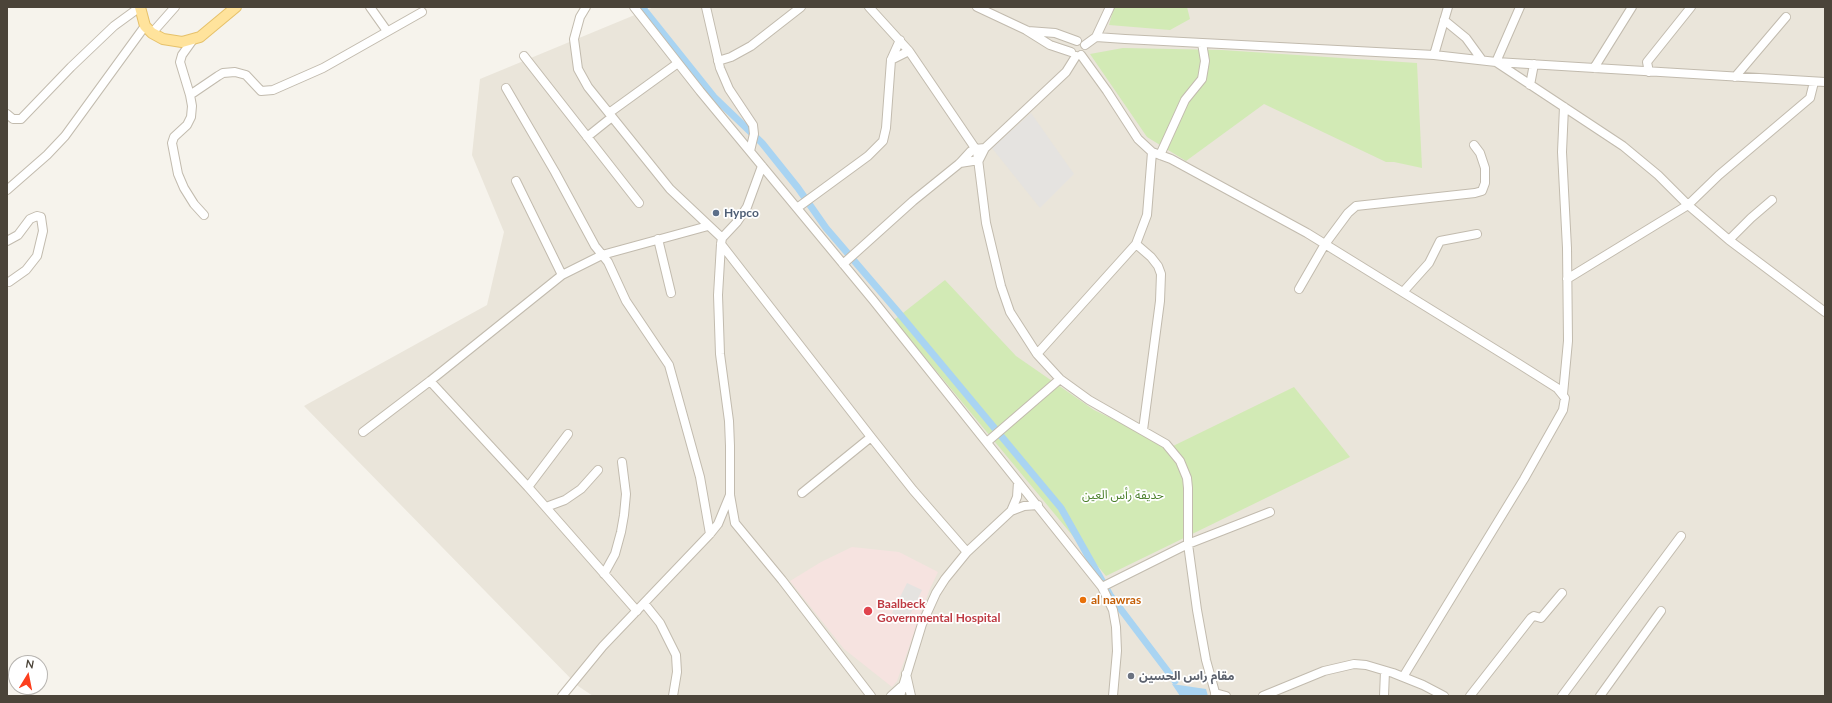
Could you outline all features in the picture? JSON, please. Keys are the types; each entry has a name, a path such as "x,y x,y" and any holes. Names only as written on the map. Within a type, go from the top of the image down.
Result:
{"main road":[{"path":"140,7 149,30 170,41 182,42 200,37 236,7"}],"street":[{"path":"7,114 12,119 21,120 71,67 114,26 140,7"},
{"path":"7,190 47,155 65,136 149,30 175,7"},
{"path":"370,7 387,32"},
{"path":"586,7 580,17 574,40 578,69 588,86 670,188 721,241 871,437 913,490 967,552"},
{"path":"634,7 762,166 989,440 1018,482 1038,505 1102,587 1113,610 1116,627 1117,651 1113,696"},
{"path":"706,7 718,61 729,89 753,125 754,134 750,151"},
{"path":"718,61 731,57 751,46 801,7"},
{"path":"869,7 909,51 972,148 977,164 986,223 1001,286 1010,312 1037,354 1060,378 1088,400 1166,444 1175,453 1184,469 1188,494 1188,544 1201,636 1216,694 1226,696"},
{"path":"977,7 1026,30 1050,45 1076,54 1085,51 1081,43 1055,33 1026,30"},
{"path":"1096,37 1110,7"},
{"path":"1434,55 1448,7"},
{"path":"1496,62 1520,7"},
{"path":"1594,68 1632,7"},
{"path":"1650,72 1647,62 1691,7"},
{"path":"190,95 218,76 236,72 246,75 261,91 273,90 323,68 422,12"},
{"path":"1735,77 1786,17"},
{"path":"1444,20 1466,38 1482,60"},
{"path":"1563,394 1557,388 1519,364 1325,244 1172,159 1156,154 1138,139 1107,91 1071,46 1096,37 1434,55 1496,62 1825,82"},
{"path":"192,40 182,55 180,62 190,95 191,117 187,125 174,137 172,150 178,174 184,188 194,204 204,215"},
{"path":"797,208 868,156 883,140 886,128 891,60 900,40"},
{"path":"1037,354 1136,244 1148,215 1156,154 1185,100 1202,78 1205,61 1202,43"},
{"path":"891,60 909,51"},
{"path":"977,164 985,148 1066,72 1076,54"},
{"path":"524,56 639,203"},
{"path":"1496,62 1584,119 1629,151 1658,175 1688,205 1729,240 1824,308"},
{"path":"587,137 610,115 678,63"},
{"path":"1530,85 1534,64"},
{"path":"1567,279 1688,205 1719,175 1810,98 1814,82"},
{"path":"506,88 602,255 610,266 628,305 669,366 700,477 710,534"},
{"path":"1403,677 1524,480 1563,410 1568,341 1562,152 1564,107"},
{"path":"1299,289 1325,244 1348,213 1356,206 1370,203 1475,193 1482,191 1485,183 1485,168 1482,156 1474,145"},
{"path":"972,148 985,148"},
{"path":"844,264 913,201 960,163 972,148"},
{"path":"960,163 977,164"},
{"path":"762,166 747,207 721,241 718,295 720,346 729,421 730,495 735,523 782,580 871,696"},
{"path":"516,181 562,275"},
{"path":"1729,240 1772,200"},
{"path":"7,241 18,234 30,219 37,216 41,217 43,231 37,256 26,270 9,282"},
{"path":"363,432 430,381 562,275 602,255 708,226"},
{"path":"1404,292 1428,263 1440,241 1477,234"},
{"path":"658,239 671,293"},
{"path":"1136,244 1151,257 1158,266 1161,274 1160,301 1143,430"},
{"path":"989,440 1060,378"},
{"path":"430,381 528,487 637,611"},
{"path":"528,487 568,434"},
{"path":"802,493 871,437"},
{"path":"604,574 615,554 624,515 626,494 622,462"},
{"path":"546,507 565,500 581,489 598,470"},
{"path":"1011,511 1017,497 1018,482"},
{"path":"562,696 603,646 710,534 718,524 730,495"},
{"path":"900,696 928,608 945,578 967,552 1011,511 1024,506 1038,505"},
{"path":"1102,587 1179,548 1270,512"},
{"path":"718,524 735,523"},
{"path":"1562,696 1681,536"},
{"path":"1470,696 1531,618 1534,616 1541,618 1562,593"},
{"path":"644,603 660,623 676,655 677,672 673,696"},
{"path":"1600,696 1661,611"},
{"path":"1264,696 1324,671 1354,664 1366,665 1403,677 1444,696"},
{"path":"1384,696 1385,671"},
{"path":"906,674 911,696"},
{"path":"891,696 902,686"}],"shaded area":[{"path":"654,7 1825,7 1825,696 593,696 578,686 304,406 487,305 504,232 472,155 480,79"},
{"path":"1031,113 1074,174 1040,208 992,148"},
{"name":"Baalbeck Governmental Hospital","path":"852,547 899,552 938,572 929,591 897,681 892,687 844,649 790,581 821,562"},
{"path":"907,583 922,590 907,621 892,613"}],"green space":[{"path":"1114,7 1187,7 1190,19 1170,30 1109,25"},
{"path":"1123,48 1222,50 1417,63 1422,168 1394,162 1386,162 1264,104 1186,161 1147,137 1090,54"},
{"name":"حديقة رأس العين","path":"945,280 1016,356 1094,410 1171,447 1294,387 1350,457 1106,576 894,320"}],"water":[{"path":"1172,684 1206,689 1208,696 1180,696"}],"waterway":[{"path":"642,7 714,97 762,143 798,188 826,228 1061,508 1110,595 1175,681"}],"place":[{"name":"Hypco","path":"716,213"},
{"name":"al nawras","path":"1083,600"},
{"name":"Baalbeck Governmental Hospital","path":"868,611"},
{"name":"مقام راس الحسين","path":"1131,676"}]}
